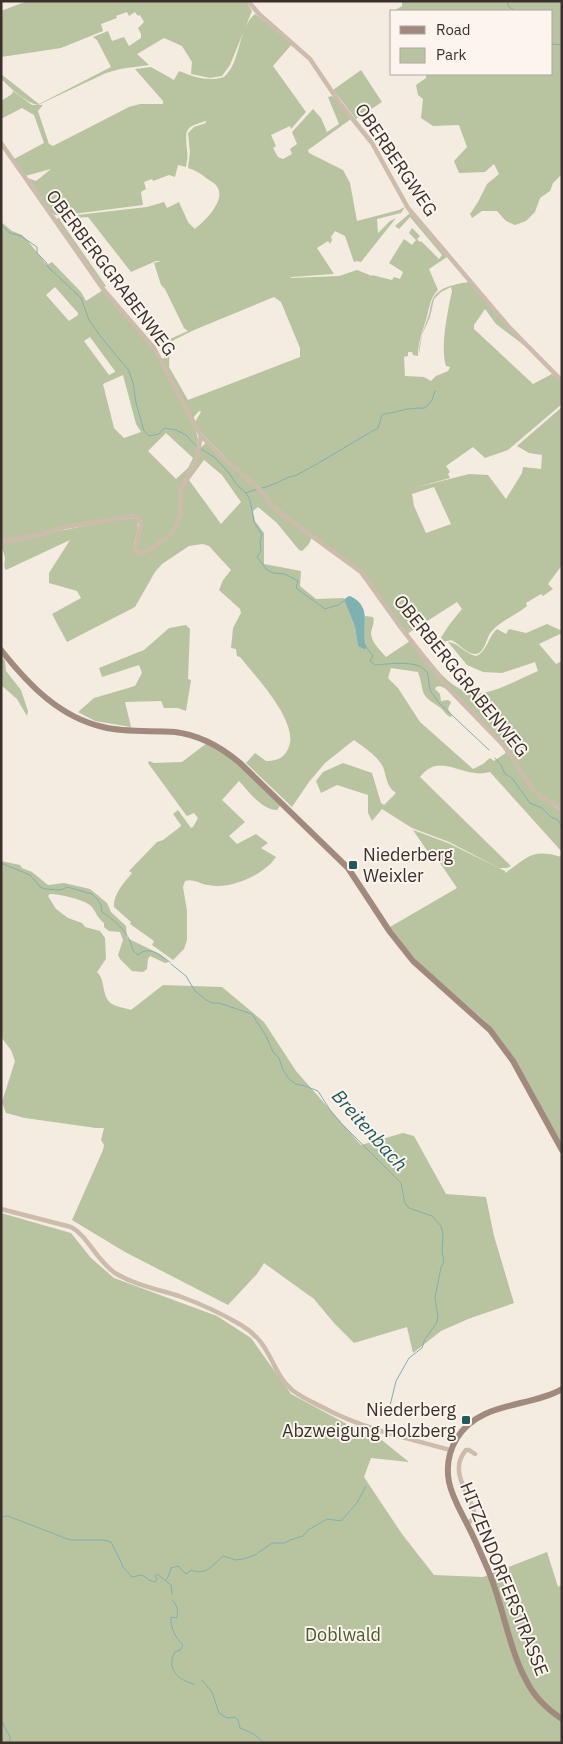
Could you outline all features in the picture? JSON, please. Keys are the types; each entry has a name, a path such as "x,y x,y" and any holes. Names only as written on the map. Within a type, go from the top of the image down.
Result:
{"main road":[{"path":"1,650 34,687 71,716 110,729 175,732 193,736 221,748 240,762 348,868 396,940 413,961 475,1016 496,1038 513,1061 562,1150"},
{"name":"HITZENDORFERSTRASSE","path":"562,1389 543,1398 504,1407 477,1418 463,1429 451,1450 448,1466 450,1485 496,1589 522,1673 541,1702 562,1719"}],"street":[{"name":"OBERBERGWEG","path":"248,1 259,14 310,59 339,102 372,143 408,208 509,327 562,381"},
{"name":"OBERBERGGRABENWEG","path":"1,143 104,289 154,348 202,436 222,457 258,488 276,510 361,572 399,625 448,687 504,746 531,787 541,797 557,805 562,810"},
{"path":"1,542 40,535 66,527 135,516 141,524 135,550 138,554 145,552 166,538 176,528 180,516 181,489 195,465 202,436"},
{"path":"1,1209 71,1227 79,1232 100,1260 122,1277 203,1305 247,1329 265,1346 288,1385 304,1398 373,1430 451,1450"},
{"path":"467,1524 473,1518 474,1511 461,1482 458,1470 464,1452 469,1450 475,1454"}],"green space":[{"path":"27,1 246,1 252,11 230,65 222,76 210,78 191,74 192,62 182,46 164,38 137,54 149,65 106,73 38,105 18,94 1,79 1,74 39,104 111,67 97,40 93,37 108,31 112,41 124,37 129,46 141,38 138,28 144,22 140,15 138,16 135,12 129,16 127,12 101,24 103,31 61,48 1,57 1,11"},
{"path":"402,1 562,2 562,174 553,183 550,191 540,198 535,212 526,221 515,225 506,221 497,211 482,211 472,218 470,214 487,184 499,174 494,164 485,172 459,173 454,161 467,147 459,125 433,126 421,118 423,99 418,95 416,85 426,78 426,75 553,75 553,10 396,10 402,6"},
{"path":"255,14 292,44 273,66 306,112 291,129 290,126 271,135 276,146 273,148 278,157 283,159 292,154 290,149 297,144 292,132 313,109 321,118 327,132 339,124 328,97 332,96 351,119 308,150 309,153 343,170 350,183 357,221 405,207 401,213 377,219 378,233 390,221 396,218 361,262 354,262 345,236 335,231 331,237 330,244 328,241 317,248 334,274 290,278 339,276 357,270 372,276 392,280 394,277 400,279 403,272 389,263 404,239 412,245 416,240 409,233 412,228 420,236 417,239 439,259 442,255 410,217 399,229 395,226 410,213 447,257 429,269 438,290 433,296 431,302 420,341 418,356 408,352 408,356 404,357 405,376 424,377 431,381 436,376 448,371 450,367 446,366 444,350 451,287 441,292 434,299 430,317 423,332 434,296 442,289 469,282 525,346 496,324 485,309 474,325 474,329 533,384 552,374 562,383 562,404 508,450 485,458 473,447 446,466 450,472 448,474 450,478 414,488 469,474 488,475 506,499 522,473 523,467 541,469 542,455 529,453 517,446 562,407 562,565 548,584 553,589 543,596 541,594 526,603 527,606 503,621 489,635 483,649 478,653 472,654 451,640 435,647 462,609 457,602 407,634 362,571 277,509 203,435 195,422 201,412 199,411 193,418 161,357 163,359 165,357 170,339 188,331 184,328 165,289 161,285 154,263 161,261 156,261 131,272 88,217 60,220 106,286 104,287 56,220 59,217 147,207 164,202 167,208 179,202 188,222 195,229 214,209 219,197 219,191 215,184 188,168 190,152 188,133 194,127 206,123 206,121 190,127 188,130 186,137 186,167 178,165 175,177 169,175 144,182 146,189 141,192 143,205 55,215 28,178 36,181 51,169 25,176 14,159 44,143 34,115 22,108 1,119 1,101 12,94 13,91 32,105 43,105 38,111 49,144 53,146 129,107 140,104 163,104 163,101 135,69 151,67 174,80 179,71 207,79 224,77 234,63 245,28","holes":["274,297 281,302 300,348 300,357 188,400 169,367 170,342","434,487 451,524 426,533 414,506 412,494"]},
{"path":"361,70 382,102 356,119 333,90"},
{"path":"1,222 12,231 22,235 47,265 52,262 81,292 86,301 103,290 153,349 196,431 198,439 195,460 183,482 175,527 161,541 140,553 136,551 142,521 139,517 133,515 1,541","holes":["55,287 78,315 69,321 46,295","90,337 115,372 109,375 84,341","123,375 136,424 141,432 124,438 114,428 103,384","166,433 193,458 188,468 176,479 148,451"]},
{"path":"206,443 257,488 265,498 312,537 309,544 302,551 299,550 277,523 258,507 253,511 255,521 264,533 264,564 301,571 300,586 316,599 345,598 344,600 355,627 358,645 366,645 364,635 365,616 373,617 372,640 386,657 410,641 446,689 440,686 435,689 440,694 441,701 448,700 451,702 448,709 452,716 448,716 427,698 423,692 418,672 391,668 388,678 398,688 420,722 473,769 490,758 494,761 507,752 530,788 562,812 562,852 490,772 467,772 439,766 426,770 420,777 511,866 507,868 499,868 449,842 412,828 382,809 372,821 368,813 368,795 337,785 321,793 316,781 323,772 343,763 372,773 381,803 384,805 396,793 389,785 378,759 354,740 325,763 292,807 246,763 255,753 266,761 279,759 284,755 288,749 290,739 288,727 283,714 266,688 240,657 237,656 236,649 231,648 233,628 241,613 240,609 219,590 223,580 231,570 209,546 203,544 189,546 162,564 155,572 135,607 67,642 52,614 81,598 77,591 49,583 49,573 70,540 6,570 1,543 108,521 136,518 138,527 134,552 141,555 155,548 177,528 182,491 201,447","holes":["204,460 222,475 241,502 221,524 189,480"]},
{"path":"547,624 562,631 562,633 539,644 556,664 562,661 562,808 542,796 532,787 508,749 452,690 427,659 427,657 441,674 454,685 466,691 478,693 504,687 538,671 535,662 502,673 483,672 467,665 448,642 476,656 483,651 497,629 506,634 509,629 526,633"},
{"path":"186,625 190,629 188,679 191,680 186,711 178,708 164,708 161,701 125,702 131,727 95,721 78,712 94,698 135,686 142,673 139,665 102,677 99,668 144,650 169,628"},
{"path":"1,655 5,661 6,671 21,690 28,711 27,716 17,699 1,685"},
{"path":"207,743 231,757 280,806 277,810 261,804 239,781 222,800 245,822 229,836 237,844 256,834 268,843 261,848 276,857 263,870 246,880 236,883 217,886 191,880 185,881 183,887 187,911 187,940 184,949 173,960 152,945 154,941 130,924 131,922 114,907 114,902 120,889 132,873 129,871 157,842 163,840 180,827 181,825 173,814 178,810 191,828 198,818 194,813 186,815 148,763 149,761 154,763 182,762"},
{"path":"413,830 448,843 505,871 505,873 525,859 537,854 552,854 562,857 562,1145 486,1022 420,964 405,948 390,927 457,888 438,860 426,849"},
{"path":"1,861 20,865 48,885 64,883 90,889 107,903 111,912 126,926 127,938 160,954 169,962 165,963 150,956 147,969 143,972 132,971 118,955 123,940 120,932 109,931 104,927 104,923 89,904 72,898 50,894 48,896 56,909 68,918 82,923 85,927 100,931 105,938 106,959 97,972 102,979 106,997 112,1004 131,1010 163,985 222,987 264,1022 296,1071 361,1145 403,1133 414,1136 446,1194 486,1197 494,1236 514,1303 468,1319 441,1331 413,1353 407,1327 354,1343 314,1299 264,1263 257,1274 228,1305 125,1252 72,1220 103,1150 104,1145 101,1140 104,1128 25,1118 6,1113 2,1102 15,1061 11,1050 1,1037"},
{"name":"Doblwald","path":"1,1213 71,1233 91,1258 114,1278 217,1316 251,1338 291,1394 358,1430 378,1437 409,1462 371,1458 364,1477 402,1534 434,1575 483,1577 547,1552 558,1587 562,1584 562,1743 1,1743"}],"water":[{"path":"350,596 358,601 364,612 364,633 367,648 364,649 358,646 355,627 344,600"}],"waterway":[{"path":"507,1 509,7 514,10"},
{"path":"553,44 562,45"},
{"path":"1,225 10,233 21,236 37,247 37,253 46,262 48,267 81,298 89,320 129,371 144,431 149,436 159,434 164,428 176,430 186,435 197,447"},
{"path":"262,488 288,477 296,476 378,428 382,415 406,409 425,408 432,400 435,391"},
{"path":"201,449 214,457 250,500 254,522 262,535 260,542 261,551 257,557 267,570 273,573 285,574 298,581 296,588 325,609 338,605 345,600"},
{"path":"246,493 257,489"},
{"path":"367,648 373,656 370,661 375,665 409,664 425,670 429,687 438,702 489,750"},
{"path":"495,758 505,774 512,778 530,803 542,808 551,817 558,820 562,827"},
{"name":"Breitenbach","path":"1,863 30,875 40,887 45,889 61,890 67,887 92,894 101,905 102,912 125,932 133,950 138,955 142,952 150,951 170,962"},
{"name":"Breitenbach","path":"171,964 186,976 195,991 206,1000 252,1014 290,1080 296,1084 318,1091 341,1123 401,1183 405,1203 409,1208 432,1216 441,1226 444,1262 441,1267 435,1298 438,1317 422,1348 409,1358 396,1381 388,1414"},
{"path":"166,1580 171,1568 178,1566 186,1574 191,1570 205,1571 223,1556 236,1560 243,1559 255,1555 272,1543 285,1543 303,1536 308,1530 327,1519 341,1521 357,1503 366,1486"},
{"path":"1,1517 8,1516 70,1540 104,1540 111,1542 122,1566 132,1577 142,1575 155,1582 157,1574 171,1585 172,1594"},
{"path":"172,1600 176,1606 177,1618 171,1617 171,1625 183,1645 180,1650 175,1652 172,1663 173,1668 183,1680 194,1684"},
{"path":"202,1680 212,1692 219,1713 227,1718 235,1717 240,1728 254,1734 264,1743"},
{"path":"1,1720 10,1737 10,1743"}],"place":[{"name":"Niederberg Weixler","path":"353,865"},
{"name":"Niederberg Abzweigung Holzberg","path":"466,1420"}]}
